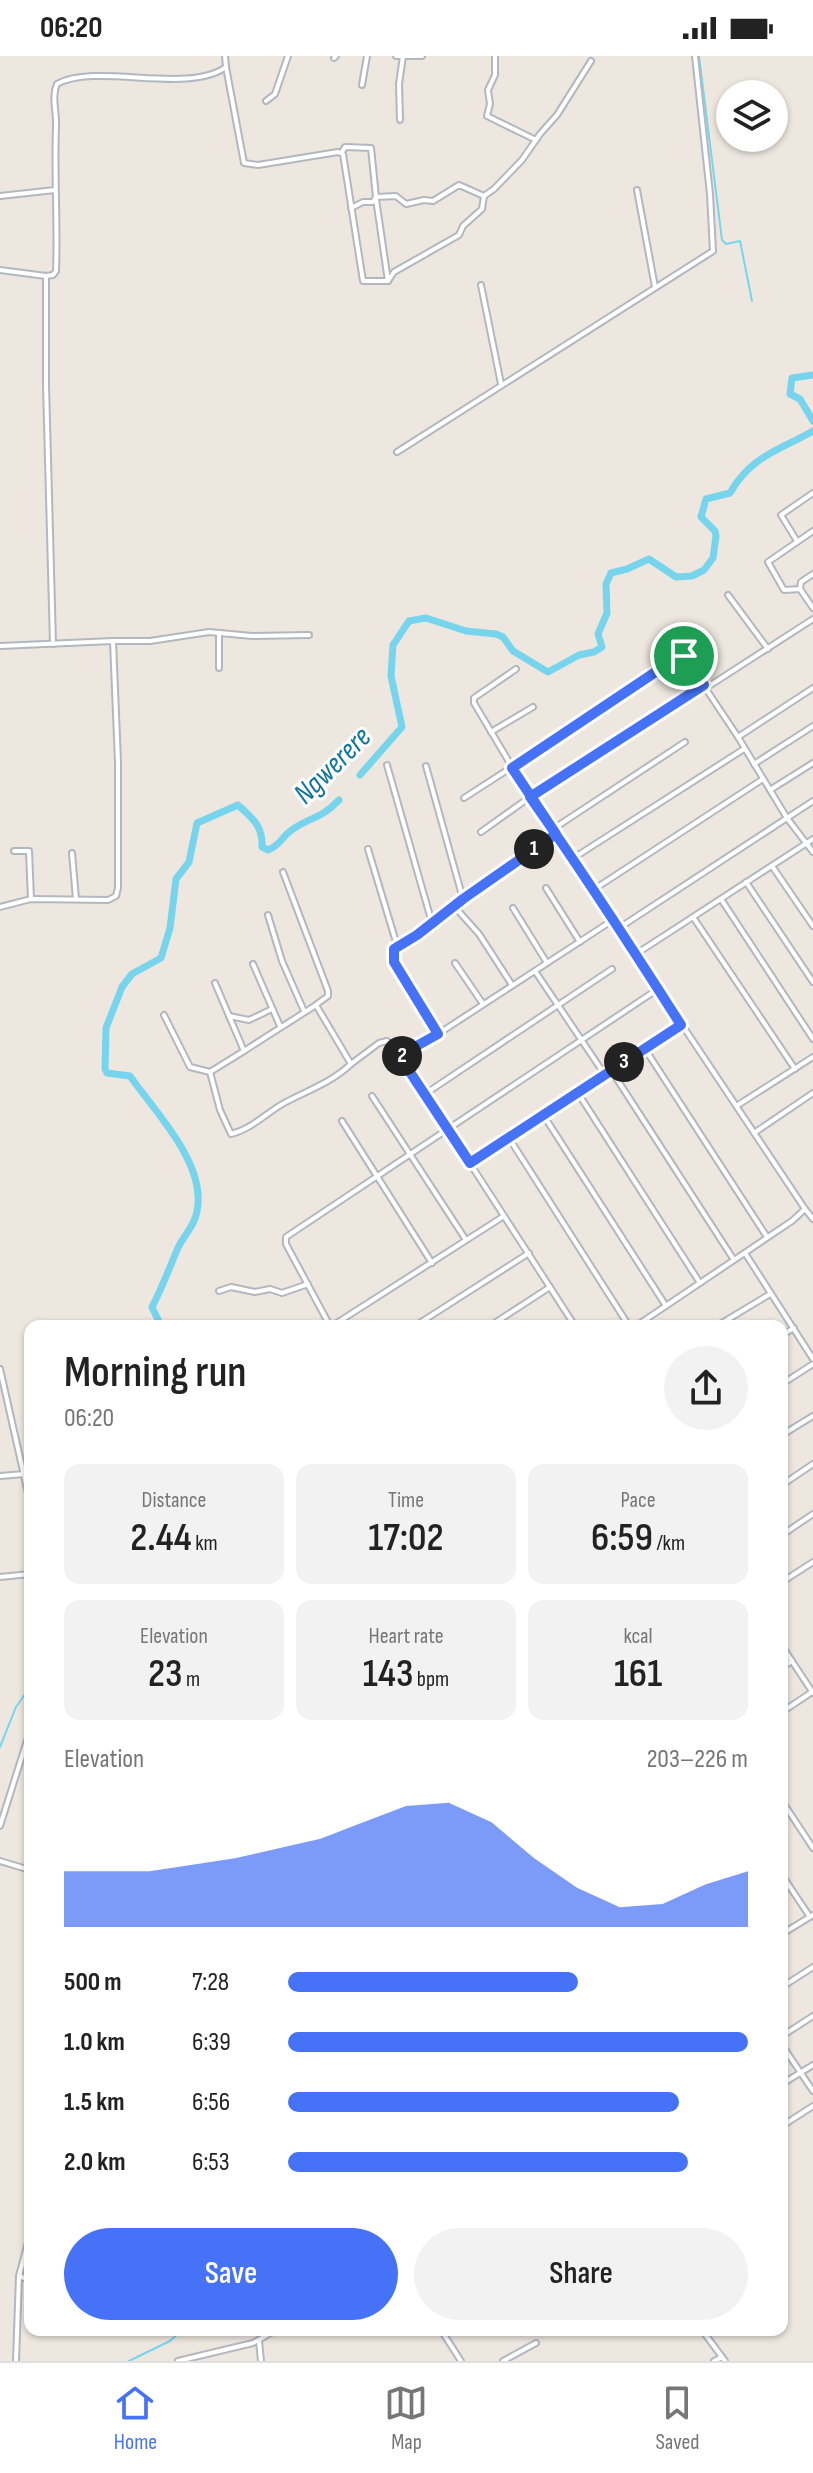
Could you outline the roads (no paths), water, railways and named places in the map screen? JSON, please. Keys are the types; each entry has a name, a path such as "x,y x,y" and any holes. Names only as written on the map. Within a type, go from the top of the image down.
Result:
{"street":[{"path":"225,56 244,163 258,165 342,152"},
{"path":"266,101 275,94 288,56"},
{"path":"362,85 367,56"},
{"path":"396,56 422,56"},
{"path":"400,120 399,84 403,56"},
{"path":"495,56 495,75 488,90 490,104 487,116 536,140"},
{"path":"397,452 713,251 695,56"},
{"path":"388,281 371,148 345,147 342,152 361,280 372,283 388,281 394,272 459,235 463,226 482,209 484,196 510,173 557,115 591,61"},
{"path":"0,270 46,276 56,271 56,125 53,93 57,84 79,77 178,78 217,72 226,67"},
{"path":"351,208 376,198 396,196 406,204 433,201 459,185 484,196"},
{"path":"0,196 55,190"},
{"path":"637,190 655,287"},
{"path":"46,276 53,644"},
{"path":"481,285 501,385"},
{"path":"797,541 781,515 813,493"},
{"path":"800,589 784,590 768,562 813,531"},
{"path":"813,574 801,582 800,589 813,608"},
{"path":"728,595 768,649"},
{"path":"481,832 530,797 813,619"},
{"path":"0,646 150,641 219,633 309,635"},
{"path":"219,633 219,668"},
{"path":"0,907 31,899 108,900 116,896 118,762 113,641"},
{"path":"464,798 681,655 738,737 787,818 813,852"},
{"path":"516,669 474,698 491,732 530,797 813,1219"},
{"path":"738,737 813,688"},
{"path":"491,732 533,707"},
{"path":"754,764 813,726"},
{"path":"394,949 554,832 685,742"},
{"path":"572,859 744,749"},
{"path":"770,790 813,763"},
{"path":"387,765 432,923"},
{"path":"426,766 463,899"},
{"path":"593,890 763,779"},
{"path":"619,928 813,801"},
{"path":"636,954 813,839"},
{"path":"368,849 396,942 394,962 438,1034"},
{"path":"14,851 29,853 31,899"},
{"path":"72,853 76,900"},
{"path":"772,866 813,926"},
{"path":"164,1015 190,1067 210,1072 328,996 283,872"},
{"path":"746,882 813,982"},
{"path":"546,888 580,942"},
{"path":"721,899 813,1039"},
{"path":"454,906 479,934 512,985"},
{"path":"513,908 547,963"},
{"path":"268,915 282,961 304,1011"},
{"path":"693,917 795,1069"},
{"path":"402,1060 404,1053 613,920"},
{"path":"455,963 483,1005"},
{"path":"253,964 280,1026"},
{"path":"425,1094 612,969"},
{"path":"535,971 605,1075"},
{"path":"215,983 244,1051"},
{"path":"328,1320 286,1244 286,1237 658,989"},
{"path":"316,1005 351,1064"},
{"path":"229,1016 249,1020 272,1009"},
{"path":"470,1163 681,1025"},
{"path":"210,1072 227,1130 234,1133 309,1089 337,1077 379,1043 387,1041 425,1094 571,1320"},
{"path":"645,1049 767,1237"},
{"path":"738,1105 813,1057"},
{"path":"611,1070 734,1260"},
{"path":"578,1093 700,1283"},
{"path":"754,1133 813,1093"},
{"path":"372,1096 466,1240"},
{"path":"543,1116 666,1306"},
{"path":"342,1121 432,1263"},
{"path":"509,1138 625,1320"},
{"path":"645,1320 808,1211"},
{"path":"341,1320 504,1216"},
{"path":"424,1320 529,1253"},
{"path":"745,1253 813,1362 788,1380"},
{"path":"219,1291 231,1287 255,1292 270,1289 282,1293 308,1284"},
{"path":"499,1320 550,1287"},
{"path":"727,1320 771,1294"},
{"path":"788,1332 794,1328"},
{"path":"0,1371 24,1474 0,1476"},
{"path":"788,1431 813,1416"},
{"path":"788,1481 813,1464"},
{"path":"788,1531 813,1514"},
{"path":"788,1578 813,1562"},
{"path":"0,1577 24,1575"},
{"path":"788,1655 813,1692 788,1708"},
{"path":"788,1663 792,1661"},
{"path":"0,1826 24,1750"},
{"path":"788,1810 813,1848"},
{"path":"0,1861 24,1868"},
{"path":"788,1883 812,1916 788,1930"},
{"path":"788,1983 813,1967"},
{"path":"788,2032 813,2016"},
{"path":"788,2054 813,2091"},
{"path":"788,2081 813,2065"},
{"path":"788,2122 813,2106"},
{"path":"16,2361 19,2276 24,2258"},
{"path":"19,2276 24,2278"},
{"path":"178,2361 259,2341 267,2336"},
{"path":"445,2336 461,2361"},
{"path":"707,2336 724,2359 714,2361"},
{"path":"259,2341 261,2361"},
{"path":"503,2361 536,2343"}],"waterway":[{"path":"699,56 722,240 726,244 740,241 752,301"},
{"name":"Ngwerere","path":"813,375 792,378 790,394 800,399 813,421"},
{"name":"Ngwerere","path":"360,775 402,727 391,676 393,645 409,621 426,618 466,631 496,634 503,637 513,651 548,672 579,655 594,652 602,647 598,634 607,613 606,584 611,573 649,559 676,577 692,576 704,570 713,558 716,536 701,517 706,499 730,493 756,462 813,431"},
{"name":"Ngwerere","path":"158,1320 152,1307 177,1250 194,1221 198,1193 187,1157 165,1122 130,1076 107,1073 106,1028 122,987 132,974 161,958 170,928 176,879 189,862 197,823 238,805 256,823 262,847 268,850 293,829 322,814 339,800"},
{"name":"Ngwerere","path":"0,1747 16,1707 24,1696"},
{"path":"129,2361 175,2336"}]}
